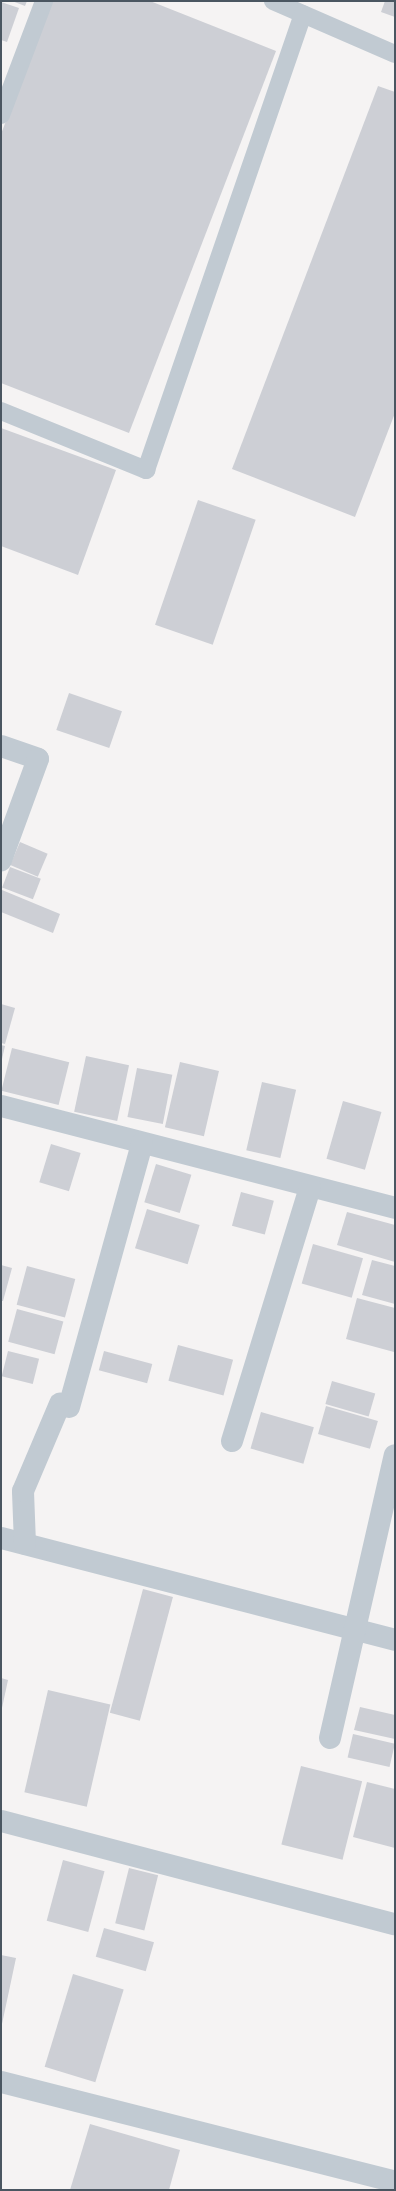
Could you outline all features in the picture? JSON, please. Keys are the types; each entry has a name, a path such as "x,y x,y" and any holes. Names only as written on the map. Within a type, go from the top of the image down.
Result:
{"street":[{"path":"1,746 38,759 1,860"},
{"path":"1,1106 310,1188 395,1208"},
{"path":"25,1544 23,1491 64,1405 142,1144"},
{"path":"232,1441 310,1188"},
{"path":"330,1738 395,1455"},
{"path":"1,1538 354,1632 395,1640"},
{"path":"1,1821 395,1924"},
{"path":"1,2082 395,2182"}],"lane":[{"path":"1,115 44,1"},
{"path":"273,1 395,54"},
{"path":"1,410 146,470 303,14"}],"building":[{"path":"12,1 27,1 25,6"},
{"path":"52,1 150,1 276,51 129,433 1,383 1,134"},
{"path":"385,1 395,1 395,17 381,12"},
{"path":"1,2 19,8 7,42 1,40"},
{"path":"378,86 395,92 395,413 355,517 232,469"},
{"path":"1,428 116,470 78,575 1,546"},
{"path":"198,500 256,520 213,645 155,625"},
{"path":"69,693 122,711 109,748 56,730"},
{"path":"20,842 48,854 38,877 10,865"},
{"path":"10,867 41,879 33,899 2,888"},
{"path":"2,890 60,914 53,933 1,912"},
{"path":"1,1004 15,1008 5,1044 1,1043"},
{"path":"1,1045 5,1046 2,1059 1,1059"},
{"path":"12,1048 69,1062 59,1105 1,1091"},
{"path":"86,1056 129,1065 117,1121 74,1112"},
{"path":"180,1062 219,1071 204,1136 165,1127"},
{"path":"137,1068 172,1075 163,1124 127,1117"},
{"path":"262,1082 296,1090 280,1158 246,1150"},
{"path":"343,1101 381,1112 365,1170 326,1159"},
{"path":"51,1144 81,1153 69,1191 39,1182"},
{"path":"156,1164 191,1175 180,1213 144,1202"},
{"path":"241,1192 274,1201 265,1235 232,1226"},
{"path":"147,1209 200,1225 188,1264 135,1248"},
{"path":"347,1212 395,1225 395,1262 337,1245"},
{"path":"313,1244 363,1258 352,1298 302,1283"},
{"path":"372,1260 395,1266 395,1304 362,1295"},
{"path":"1,1265 12,1268 3,1301 1,1301"},
{"path":"27,1266 75,1279 65,1318 17,1305"},
{"path":"357,1298 395,1308 394,1352 346,1339"},
{"path":"17,1309 63,1321 55,1354 8,1342"},
{"path":"178,1345 233,1360 223,1395 168,1381"},
{"path":"8,1351 39,1359 33,1384 2,1376"},
{"path":"104,1351 152,1364 147,1383 99,1370"},
{"path":"332,1381 375,1393 369,1416 325,1404"},
{"path":"326,1406 378,1421 370,1449 318,1434"},
{"path":"261,1412 314,1427 303,1464 251,1449"},
{"path":"143,1589 173,1597 140,1721 110,1713"},
{"path":"1,1678 8,1680 2,1708 1,1708"},
{"path":"48,1690 110,1704 87,1807 24,1792"},
{"path":"360,1707 395,1715 395,1739 354,1730"},
{"path":"353,1734 395,1744 389,1767 348,1757"},
{"path":"301,1766 362,1781 343,1860 281,1845"},
{"path":"367,1782 395,1789 395,1848 353,1837"},
{"path":"63,1860 105,1871 88,1932 47,1921"},
{"path":"129,1868 158,1875 144,1931 115,1923"},
{"path":"104,1928 154,1942 146,1971 96,1957"},
{"path":"1,1955 16,1958 2,2024 1,2024"},
{"path":"73,1974 124,1989 95,2082 45,2067"},
{"path":"90,2124 180,2150 169,2190 70,2190"}]}
